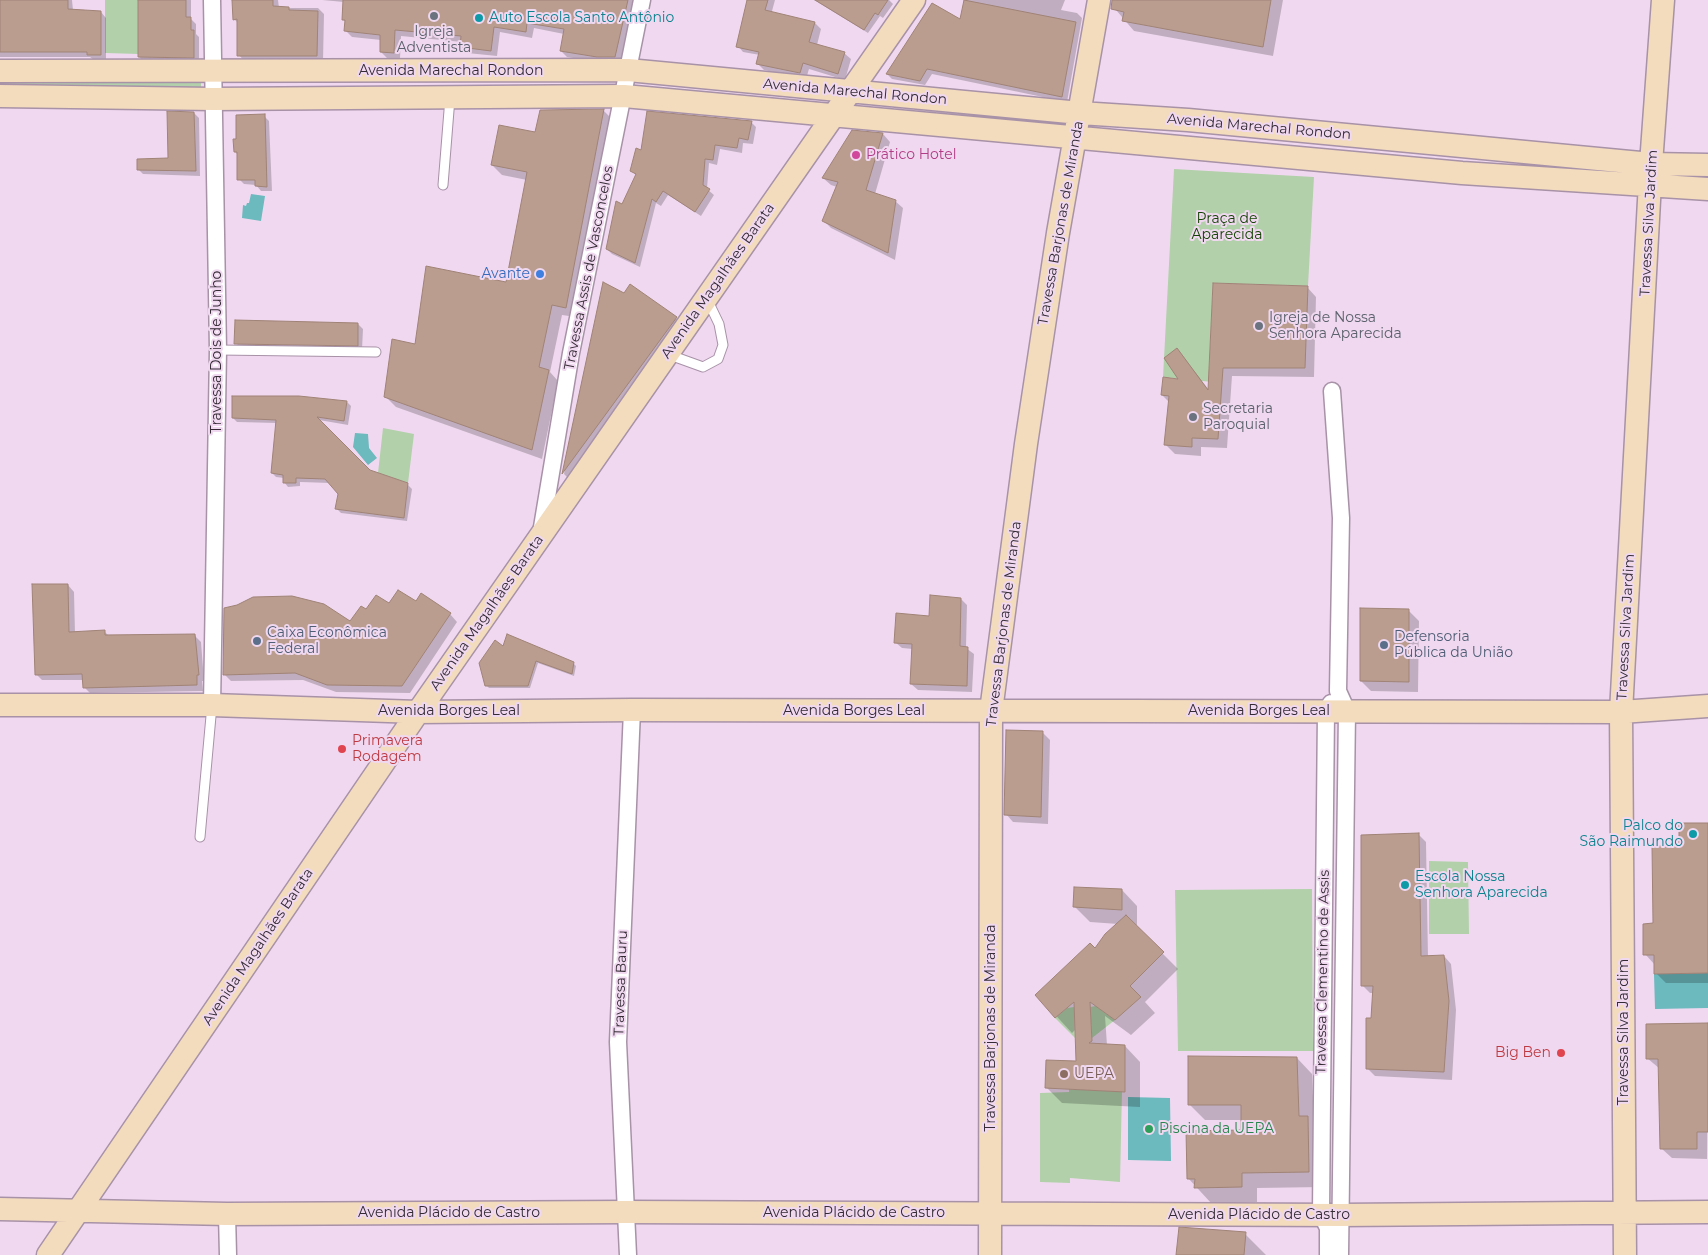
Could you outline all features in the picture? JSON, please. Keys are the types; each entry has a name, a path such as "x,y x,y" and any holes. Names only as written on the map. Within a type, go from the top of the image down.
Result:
{"street":[{"name":"Travessa Dois de Junho","path":"212,0 218,350 212,705"},
{"name":"Travessa Assis de Vasconcelos","path":"540,538 571,354 642,0"},
{"name":"Avenida Magalhães Barata","path":"48,1255 418,712 834,115 852,92 914,0"},
{"name":"Travessa Barjonas de Miranda","path":"990,1255 991,711 1026,444 1075,136 1099,0"},
{"name":"Travessa Silva Jardim","path":"1625,1255 1622,712 1651,164 1663,0"},
{"name":"Avenida Marechal Rondon","path":"0,71 628,70 1080,113 1188,120 1467,145 1651,164 1708,165"},
{"name":"Avenida Marechal Rondon","path":"0,96 213,99 624,96 1465,173 1651,187 1708,189"},
{"path":"1186,146 1188,120"},
{"path":"1465,173 1467,145"},
{"name":"Travessa Clementino de Assis","path":"1328,1255 1328,1228 1331,1215 1341,518 1332,391"},
{"name":"Avenida Borges Leal","path":"0,705 212,705 418,712 632,710 991,711 1337,704 1622,712 1708,706"},
{"name":"Travessa Bauru","path":"628,1255 618,1042 632,710"},
{"name":"Avenida Plácido de Castro","path":"0,1209 227,1214 627,1212 1331,1215 1708,1212"},
{"path":"227,1214 228,1255"},
{"name":"Travessa Clementino de Assis","path":"1331,1215 1340,1255"}],"lane":[{"path":"443,185 450,98"},
{"path":"667,354 703,367 718,359 723,345 719,324 707,298"},
{"path":"218,350 376,352"},
{"path":"200,837 212,705"}],"green space":[{"path":"105,0 138,0 138,54 105,53"},
{"path":"0,78 201,80 201,90 0,89"},
{"name":"Praça de Aparecida","path":"1174,169 1314,177 1308,286 1213,283 1209,366 1222,383 1163,377"},
{"path":"383,428 414,434 408,483 378,473"},
{"path":"1429,861 1468,862 1469,934 1429,934"},
{"path":"1312,889 1313,1051 1178,1051 1175,890"},
{"path":"1096,1006 1115,1020 1092,1038 1090,1007"},
{"path":"1074,1007 1075,1038 1055,1018 1067,1008"},
{"path":"1069,1089 1122,1091 1120,1182 1070,1178 1070,1183 1040,1182 1040,1093 1069,1092"}],"shaded area":[{"path":"251,194 265,196 261,221 242,218 243,205 246,206 249,203"},
{"path":"355,433 368,434 369,448 377,458 368,465 353,447"},
{"path":"1708,973 1708,1008 1655,1009 1654,974"},
{"name":"Piscina da UEPA","path":"1128,1097 1170,1098 1171,1161 1128,1160"}],"building":[{"path":"0,0 68,0 68,9 101,11 101,55 87,55 87,52 0,52"},
{"path":"138,0 186,0 186,17 191,17 191,30 194,30 194,58 138,57"},
{"path":"232,0 273,0 273,6 289,7 289,10 318,11 317,56 237,56 237,19 233,20"},
{"path":"343,0 628,0 615,57 597,57 560,51 564,29 527,23 526,32 494,27 491,51 460,47 461,36 395,30 394,53 380,52 380,35 344,31 345,20 342,20"},
{"path":"747,0 768,0 765,10 815,22 809,42 845,52 838,74 803,63 800,73 756,64 759,52 736,47"},
{"path":"815,0 888,0 878,15 875,13 864,30"},
{"path":"964,0 1076,22 1062,97 927,69 920,81 886,74 932,3 960,19"},
{"path":"1112,0 1271,0 1263,47 1122,21 1124,12 1111,9"},
{"name":"Avante","path":"604,109 566,308 552,305 539,367 549,370 532,450 384,397 392,339 415,344 426,266 506,282 527,172 491,165 499,125 535,132 540,110"},
{"path":"167,111 194,112 196,171 137,170 137,159 168,158"},
{"path":"647,111 752,121 748,140 739,138 737,148 715,145 713,160 705,159 703,185 710,189 695,212 663,191 656,202 652,199 635,263 606,249 616,201 622,204 636,174 630,171 636,148 641,150"},
{"path":"265,114 267,187 255,186 255,180 237,180 237,152 234,152 233,139 236,139 236,115"},
{"path":"852,130 883,133 866,190 896,200 888,253 822,221 838,182 822,178"},
{"path":"603,282 624,293 630,284 677,317 562,474"},
{"name":"Igreja de Nossa Senhora Aparecida","path":"1213,283 1308,286 1305,368 1223,368 1218,439 1192,438 1192,447 1164,445 1169,396 1161,395 1163,377 1178,379 1164,358 1177,348 1208,390"},
{"path":"235,320 358,323 358,346 234,344"},
{"path":"232,396 299,396 347,401 344,421 317,417 370,470 408,483 404,518 335,509 338,494 325,479 296,478 296,483 283,483 283,475 271,473 276,420 232,418"},
{"path":"32,584 68,584 69,632 105,630 105,635 195,634 199,675 197,675 197,685 83,688 82,674 35,675"},
{"path":"398,590 416,601 421,593 451,613 402,686 327,685 295,673 223,675 224,608 237,605 253,597 292,596 324,604 350,621 361,606 366,609 376,595 389,603"},
{"path":"930,595 961,598 960,646 968,647 967,686 910,684 912,644 894,643 896,613 929,616"},
{"name":"Defensoria Pública da União","path":"1360,608 1409,609 1409,682 1360,681"},
{"path":"507,634 574,662 572,674 536,661 528,686 485,686 479,663 495,640 503,646"},
{"path":"1006,730 1043,731 1041,817 1004,815"},
{"path":"1679,823 1708,823 1708,973 1654,974 1654,955 1643,955 1643,924 1653,923 1652,846 1679,846"},
{"path":"1419,833 1421,956 1444,955 1449,1001 1444,1072 1366,1069 1366,1018 1371,1018 1373,986 1361,986 1361,835"},
{"path":"1074,887 1122,889 1122,910 1073,907"},
{"path":"1126,915 1164,952 1130,986 1141,997 1115,1020 1090,1002 1092,1041 1089,1043 1125,1045 1125,1092 1045,1088 1046,1060 1076,1061 1074,1002 1055,1018 1035,995 1090,943 1095,948 1105,934"},
{"path":"1708,1023 1708,1132 1697,1132 1697,1149 1660,1149 1658,1059 1646,1059 1646,1024"},
{"path":"1188,1056 1297,1057 1299,1116 1308,1116 1309,1172 1242,1173 1242,1187 1194,1188 1195,1179 1187,1179 1186,1131 1241,1130 1241,1105 1188,1105"},
{"path":"1179,1227 1246,1232 1244,1255 1176,1255"}],"place":[{"name":"Igreja Adventista","path":"434,16"},
{"name":"Auto Escola Santo Antônio","path":"479,18"},
{"name":"Prático Hotel","path":"856,155"},
{"name":"Avante","path":"540,274"},
{"name":"Igreja de Nossa Senhora Aparecida","path":"1259,326"},
{"name":"Secretaria Paroquial","path":"1193,417"},
{"name":"Caixa Econômica Federal","path":"257,641"},
{"name":"Defensoria Pública da União","path":"1384,645"},
{"name":"Primavera Rodagem","path":"342,749"},
{"name":"Palco do São Raimundo","path":"1693,834"},
{"name":"Escola Nossa Senhora Aparecida","path":"1405,885"},
{"name":"Big Ben","path":"1561,1053"},
{"name":"UEPA","path":"1064,1074"},
{"name":"Piscina da UEPA","path":"1149,1129"}]}
